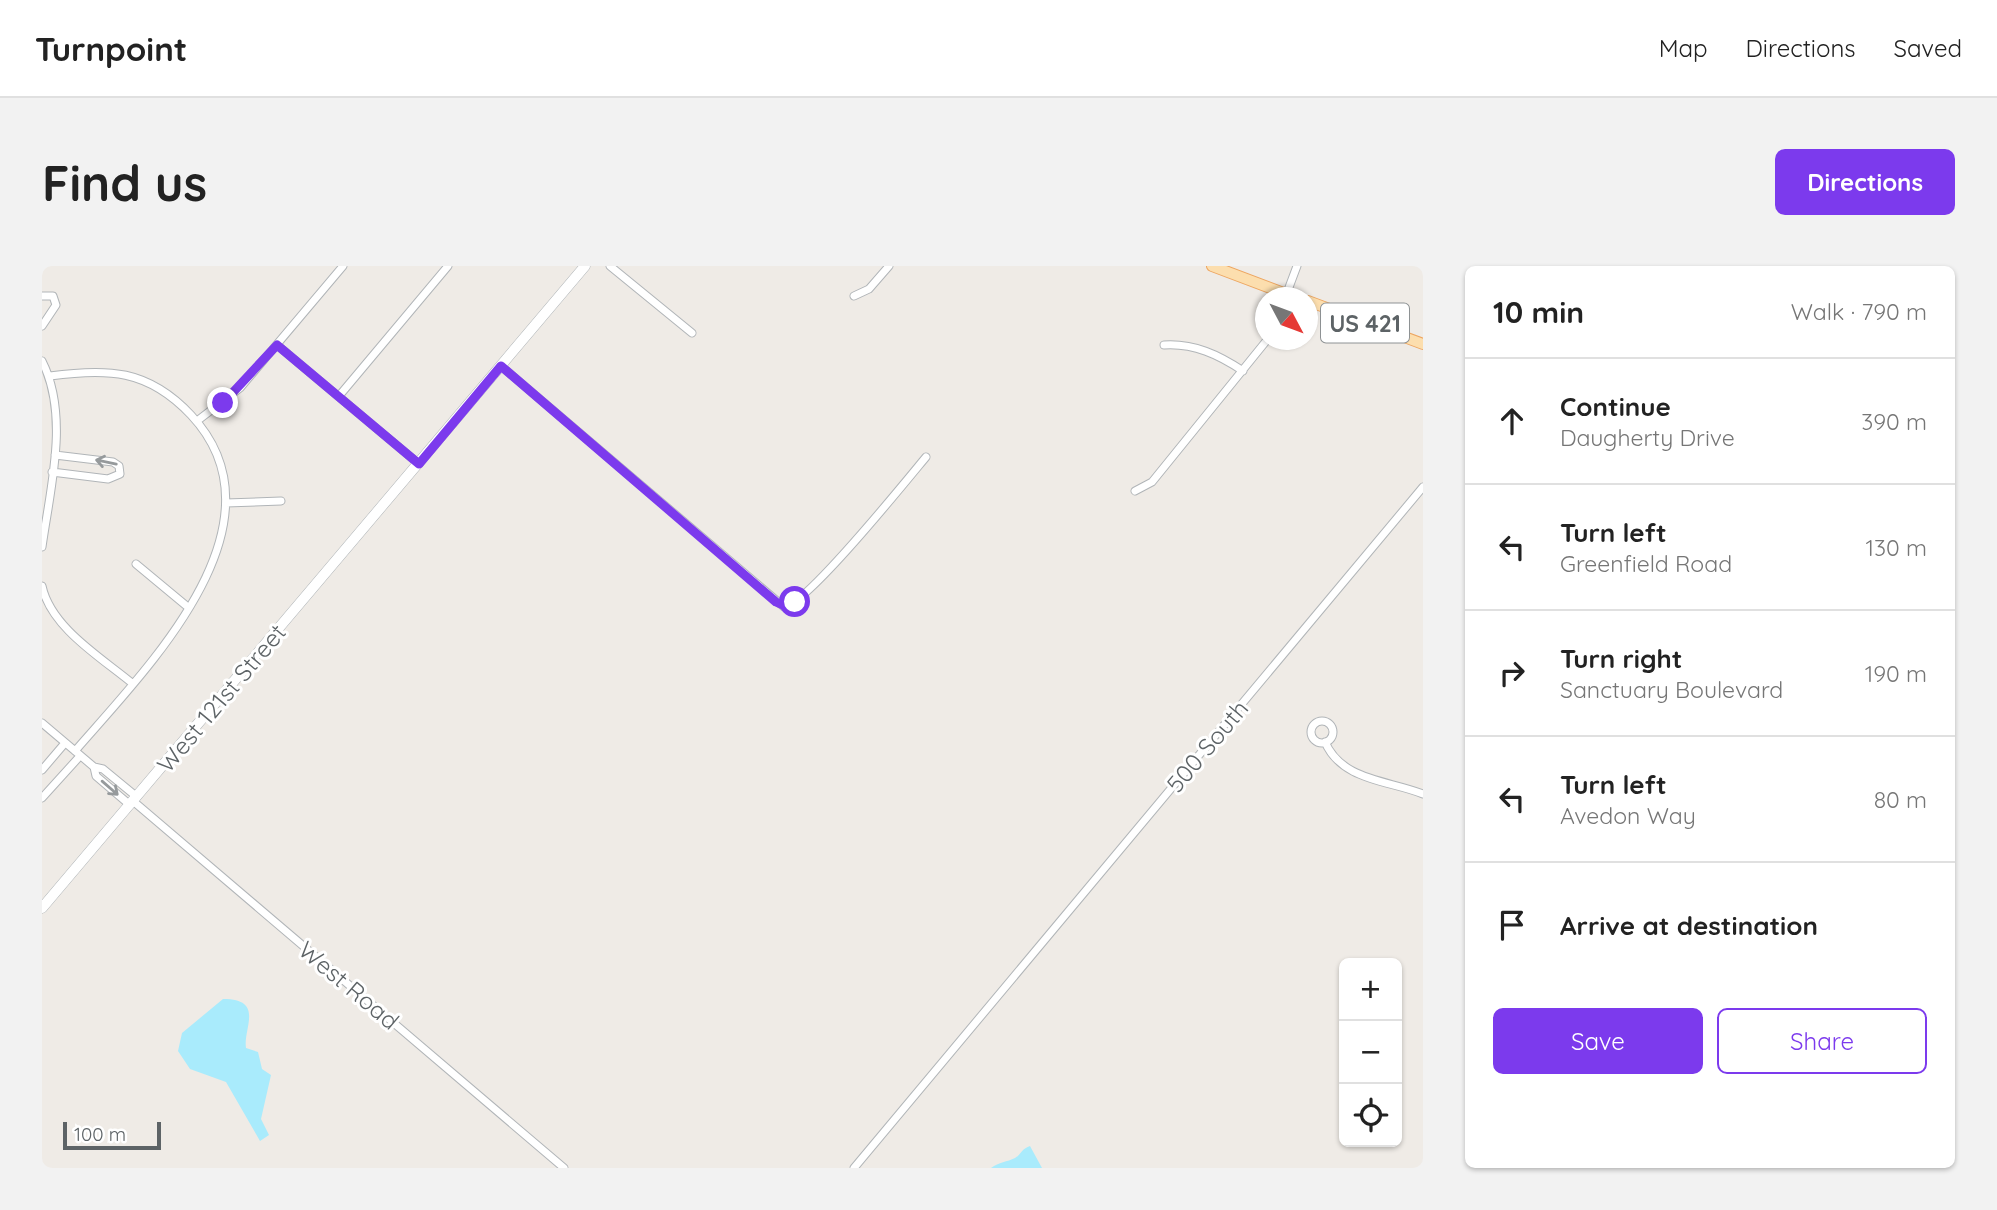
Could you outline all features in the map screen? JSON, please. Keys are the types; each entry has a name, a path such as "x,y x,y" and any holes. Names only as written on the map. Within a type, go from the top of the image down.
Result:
{"main road":[{"name":"US 421","path":"1212,266 1267,287"},
{"name":"US 421","path":"1318,305 1423,344"}],"street":[{"path":"197,421 233,395 343,266"},
{"path":"339,396 448,266"},
{"name":"West 121st Street","path":"42,908 585,266"},
{"path":"610,266 692,333"},
{"path":"854,296 869,289 889,266"},
{"path":"1292,287 1297,266"},
{"path":"42,296 53,296 56,305 42,326"},
{"path":"277,345 419,464"},
{"path":"1164,345 1188,345 1210,353 1243,371"},
{"path":"1135,491 1152,482 1259,350"},
{"path":"42,361 50,376 55,455 42,547"},
{"path":"501,366 784,607 795,602 845,552 926,457"},
{"path":"42,797 176,630 218,548 226,503 218,460 197,421 173,398 138,378 91,370 50,376"},
{"path":"42,464 53,469 108,479 120,474 119,466 113,462 55,455"},
{"name":"500 South","path":"854,1168 1423,488"},
{"path":"226,503 281,501"},
{"path":"136,564 189,608"},
{"path":"42,589 62,622 133,684"},
{"name":"West Road","path":"42,723 94,767 103,769 133,801 564,1168"},
{"path":"1325,742 1334,758 1353,772 1423,793"},
{"path":"42,770 65,743"}],"water":[{"path":"223,999 236,1000 248,1009 246,1048 258,1052 262,1069 271,1075 261,1119 269,1135 260,1141 226,1082 190,1069 178,1051 182,1033"},
{"path":"1030,1146 1042,1168 991,1168 1015,1158"}],"route":[{"path":"223,403 277,345 419,464 501,366 776,602 787,607 795,602"}]}
